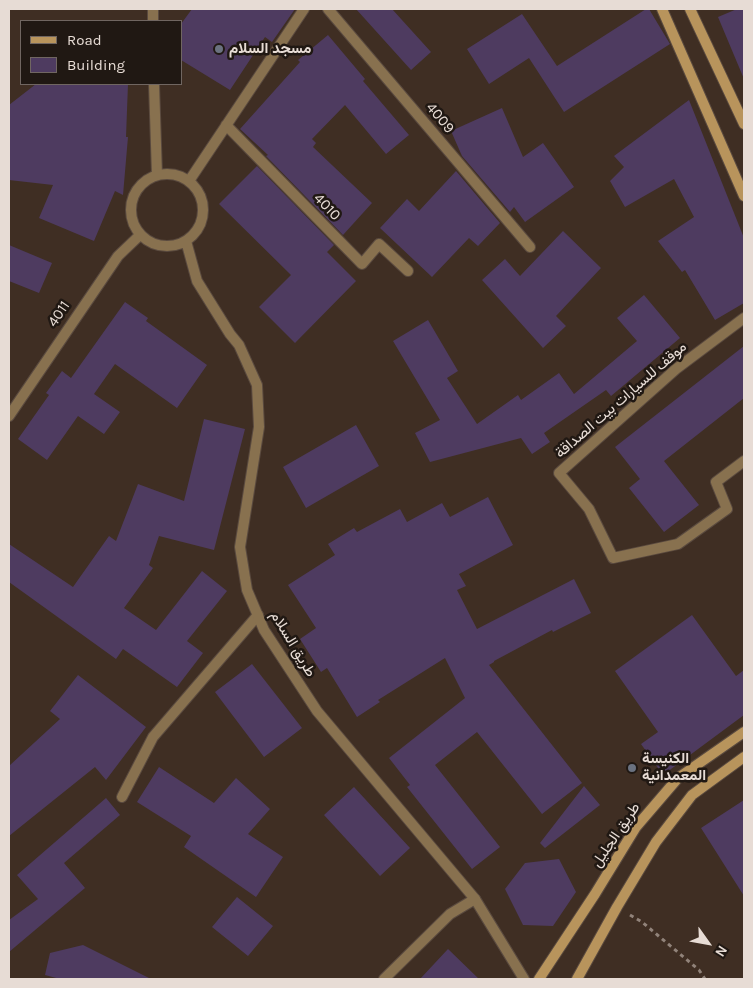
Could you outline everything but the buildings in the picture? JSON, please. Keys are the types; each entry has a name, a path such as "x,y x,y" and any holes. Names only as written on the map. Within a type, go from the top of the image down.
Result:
{"street":[{"path":"189,181 304,9"},
{"name":"4009","path":"328,9 530,246"},
{"path":"662,9 744,196"},
{"path":"690,9 744,124"},
{"path":"154,85 157,175"},
{"name":"4010","path":"226,125 362,264 379,244 408,271"},
{"path":"174,174 189,181 197,189 202,200 204,212 201,224 195,234 186,241 174,246 162,246 150,242 140,235 133,225 130,213 132,200 146,180 157,175 174,174"},
{"name":"4011","path":"9,416 118,256 140,235"},
{"name":"طريق السلام","path":"186,241 197,281 239,345 257,385 259,427 240,547 248,590 264,630 317,711 475,899 524,979"},
{"name":"موقف للسيارات بيت الصداقة","path":"744,318 676,369 560,473 589,509 613,558 678,544 727,509 716,482 744,462"},
{"path":"122,797 153,737 258,615"},
{"name":"طريق الجليل","path":"539,979 636,827 678,778 744,732"},
{"path":"577,979 656,842 692,795 744,757"},
{"path":"384,979 450,914 475,899"}],"path":[{"path":"617,907 642,922 699,970 705,979"}],"place":[{"name":"مسجد السلام","path":"219,49"},
{"name":"الكنيسة المعمدانية","path":"632,768"}]}
